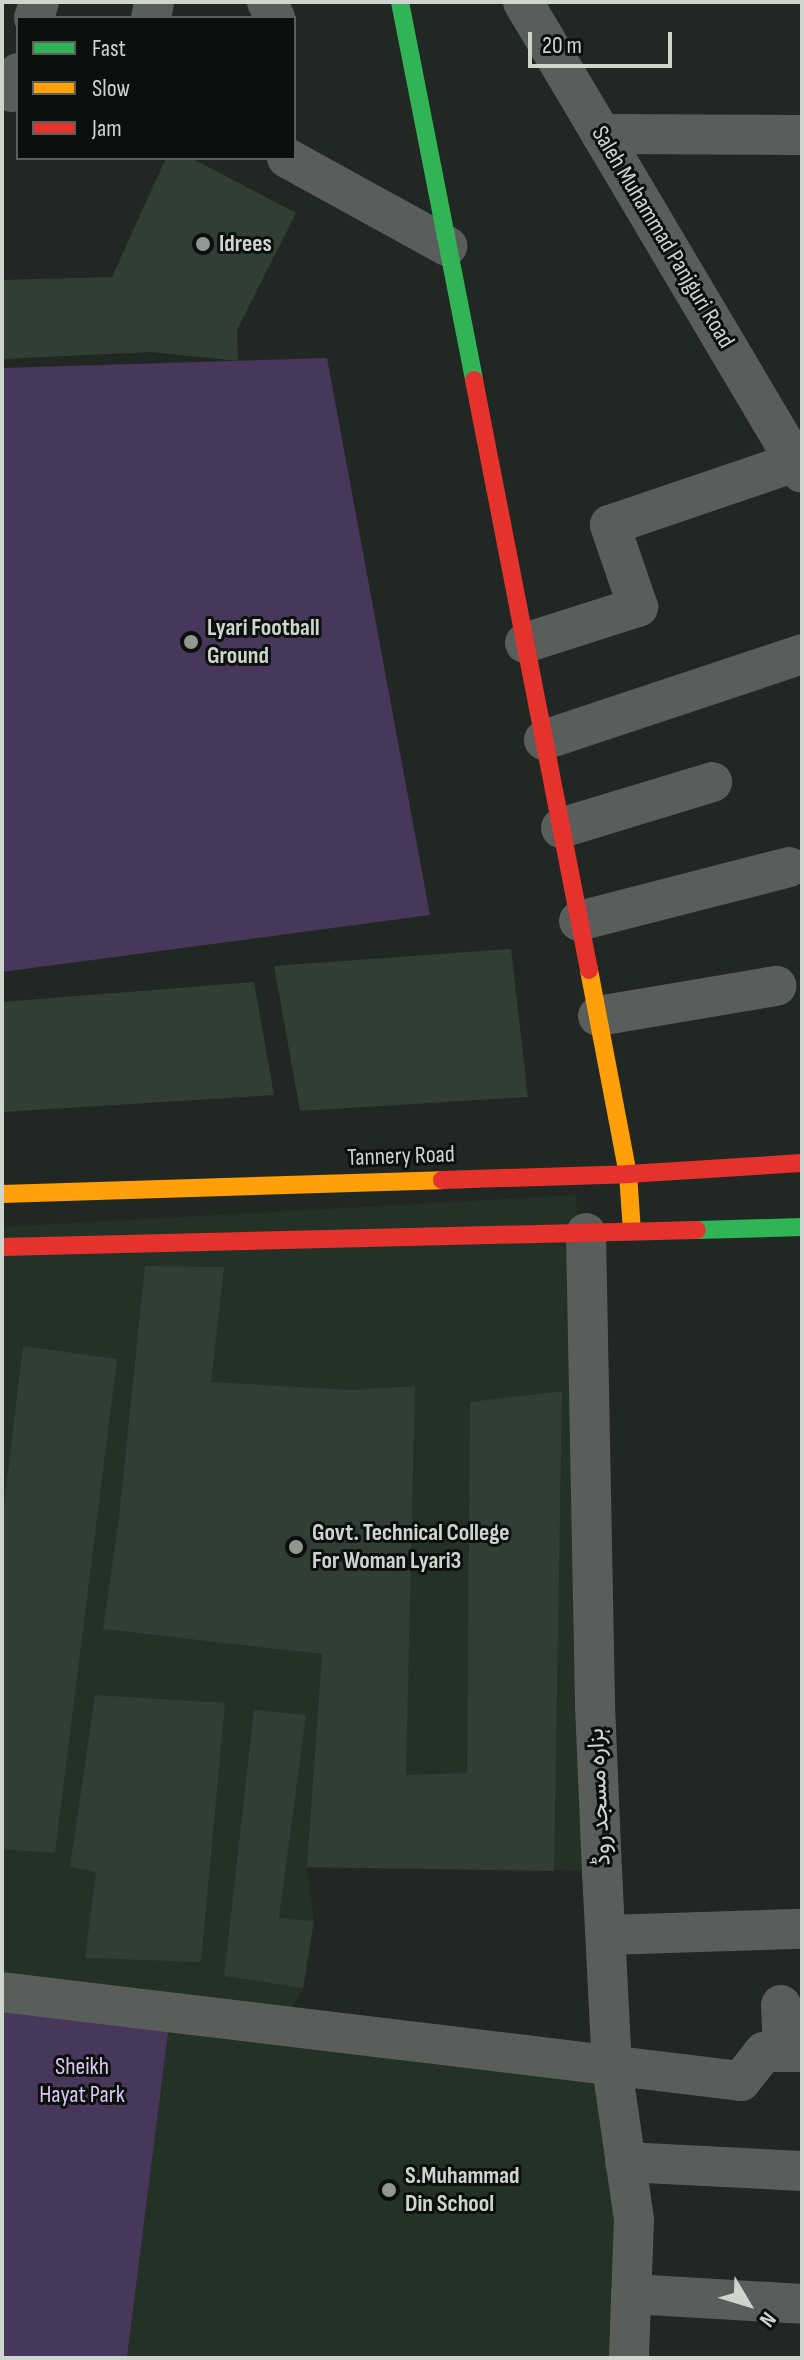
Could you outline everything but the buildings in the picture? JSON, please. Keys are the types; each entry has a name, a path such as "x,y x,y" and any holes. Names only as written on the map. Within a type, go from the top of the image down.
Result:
{"main road":[{"path":"400,2 628,1174 632,1231"},
{"name":"Tannery Road","path":"2,1194 628,1174 802,1163"},
{"path":"2,1247 802,1227"}],"street":[{"name":"Saleh Muhammad Panjguri Road","path":"523,2 799,467"},
{"path":"601,134 802,135"},
{"path":"291,160 447,246"},
{"path":"525,643 638,607 610,525 799,467"},
{"path":"544,740 802,654"},
{"path":"561,828 712,782"},
{"path":"579,921 789,867"},
{"path":"598,1016 776,986"},
{"name":"ہزارہ مسجد روڈ","path":"586,1233 595,1705 612,2067 634,2219 629,2358"},
{"path":"606,1935 802,1929"},
{"path":"2,1992 191,2012 741,2081 764,2052 793,2052 781,2005"},
{"path":"625,2162 802,2171"},
{"path":"631,2294 802,2304"}],"shaded area":[{"name":"Govt. Technical College For Woman Lyari3","path":"576,1195 602,1871 307,1868 314,1921 303,1988 283,2024 612,2067 629,2358 127,2358 171,2012 2,1993 2,1227"}],"green space":[{"name":"Lyari Football Ground","path":"327,358 430,915 2,972 2,368"},
{"name":"Sheikh Hayat Park","path":"2,1992 171,2010 127,2358 2,2358"}],"traffic: fast":[{"path":"400,2 474,380"},
{"path":"697,1230 802,1227"}],"traffic: slow":[{"path":"589,970 628,1174 632,1231"},
{"path":"2,1194 442,1180"}],"traffic: jam":[{"path":"474,380 589,970"},
{"path":"442,1180 628,1174 802,1163"},
{"path":"2,1247 697,1230"}],"place":[{"name":"Idrees","path":"203,244"},
{"name":"Lyari Football Ground","path":"191,642"},
{"name":"Govt. Technical College For Woman Lyari3","path":"296,1547"},
{"name":"S.Muhammad Din School","path":"389,2190"}]}
